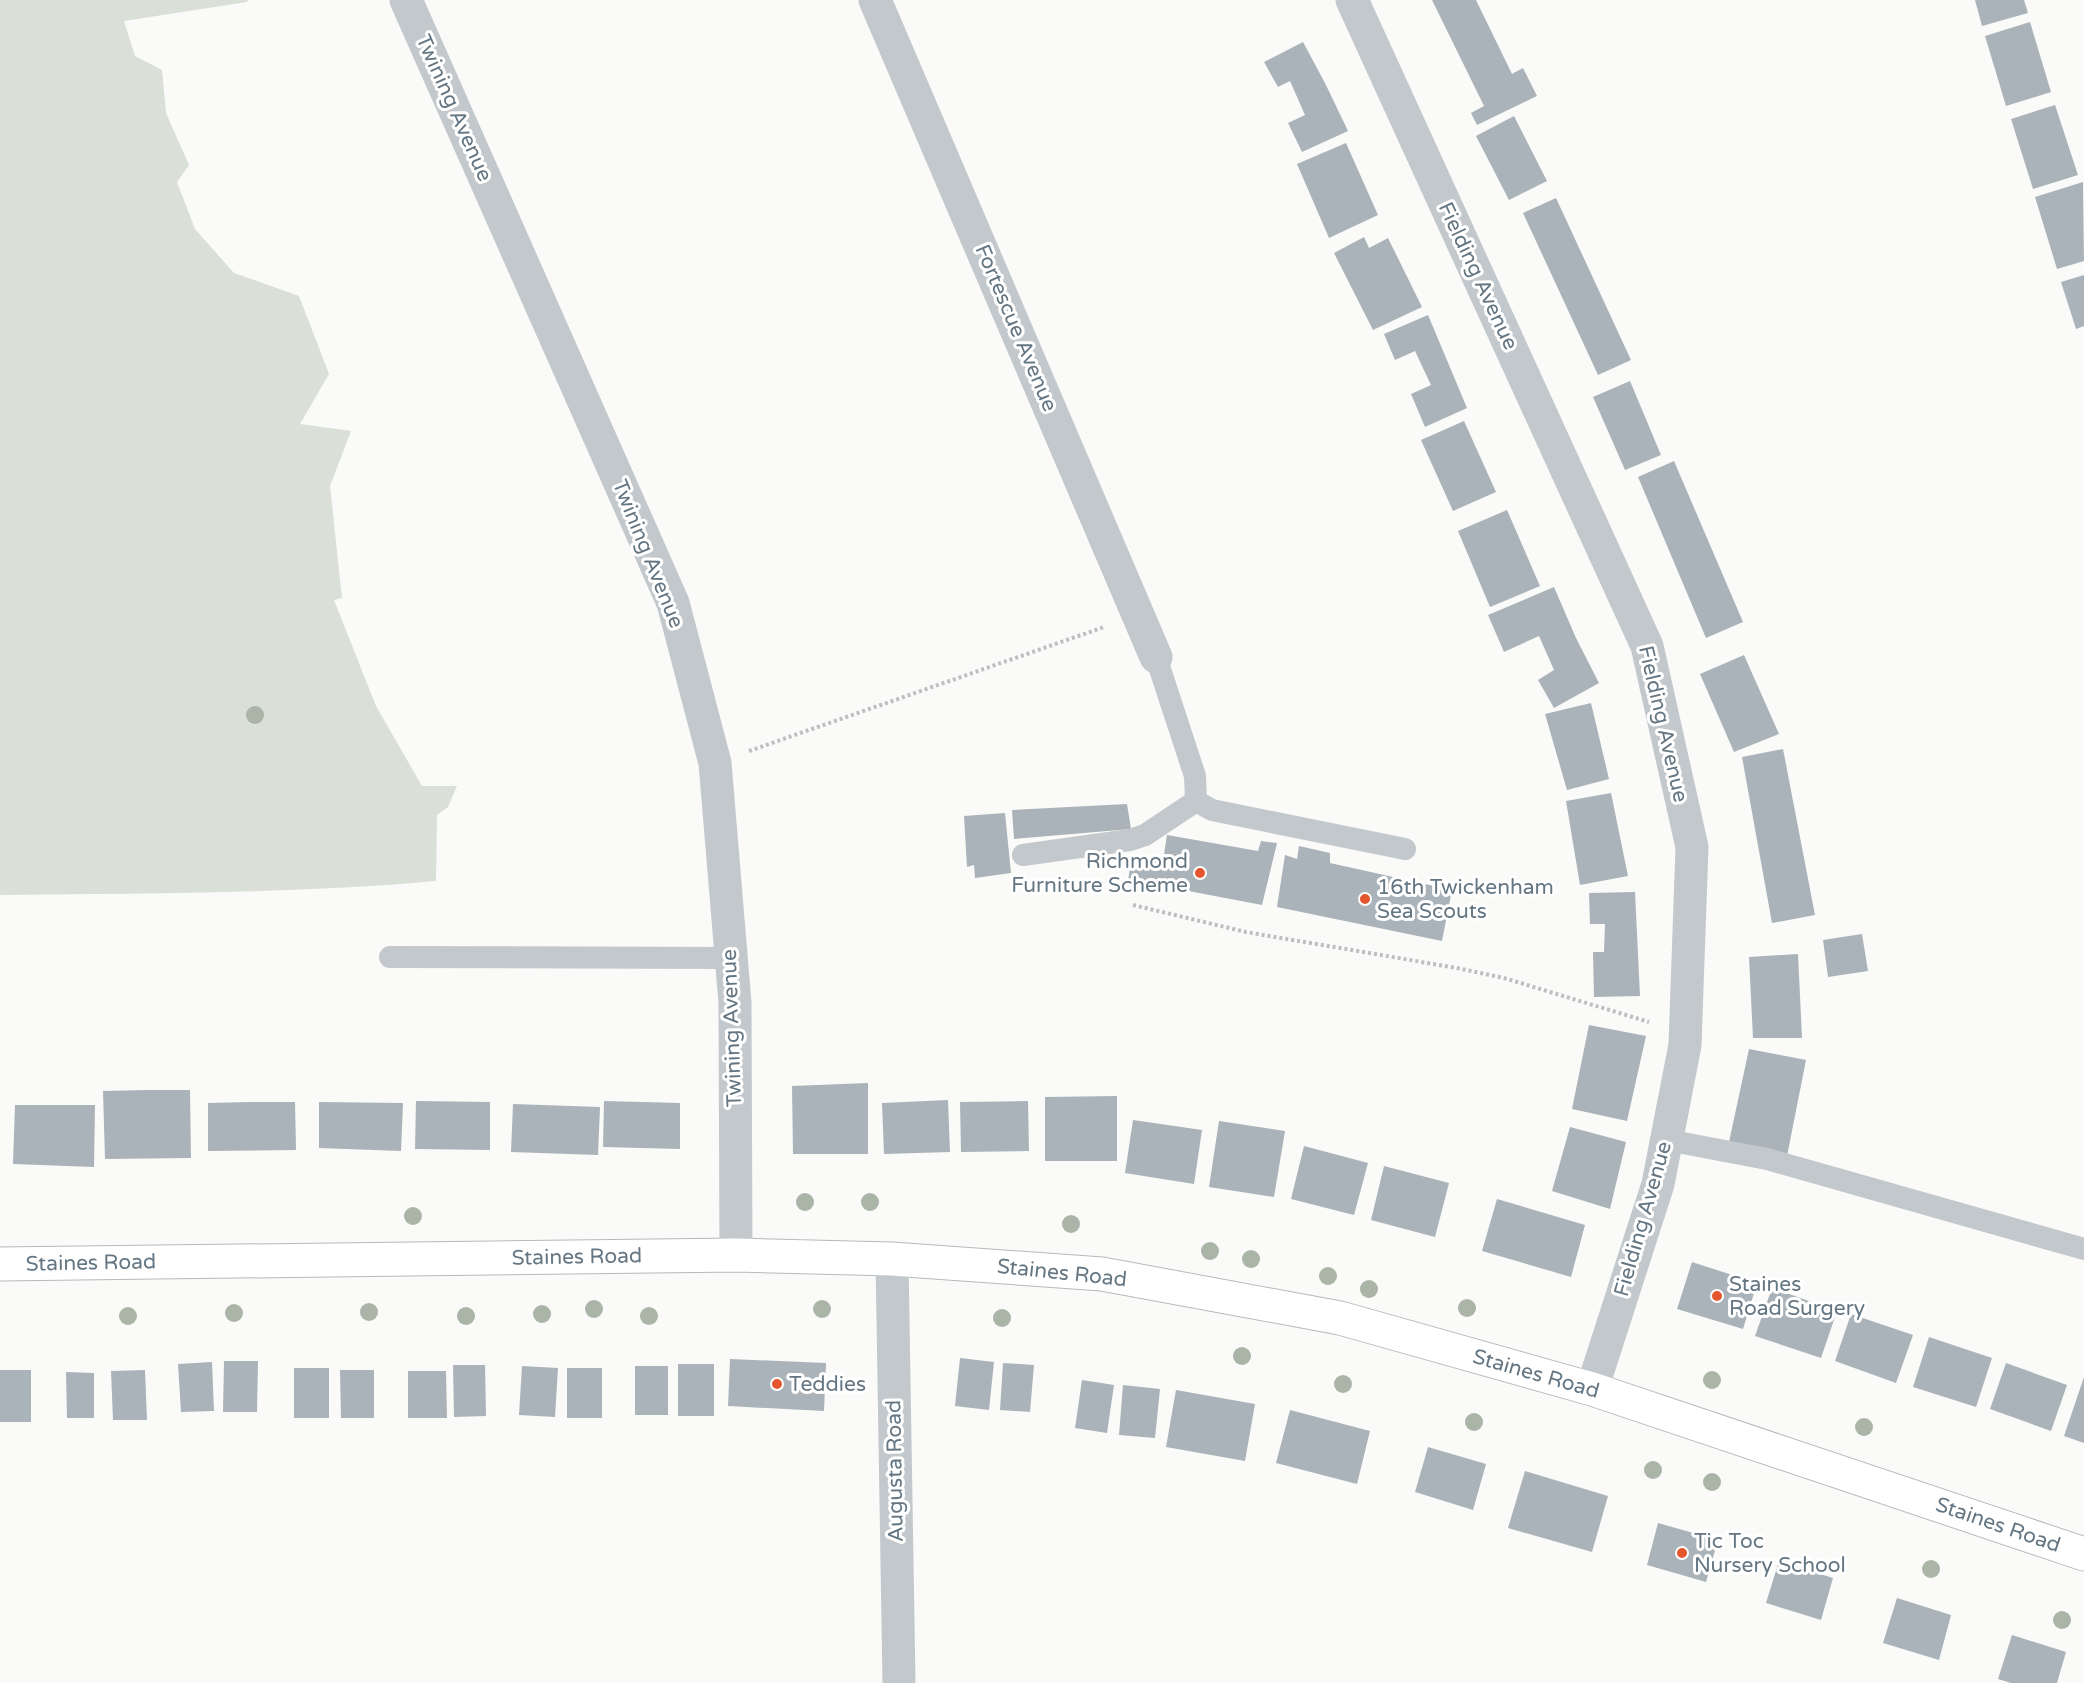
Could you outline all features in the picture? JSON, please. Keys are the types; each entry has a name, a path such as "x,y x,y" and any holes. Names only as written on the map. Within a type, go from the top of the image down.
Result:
{"main road":[{"name":"Staines Road","path":"0,1264 736,1255 892,1259 1102,1274 1340,1318 1592,1389 2084,1554"}],"street":[{"name":"Twining Avenue","path":"406,0 673,603 715,764 735,1003 736,1255"},
{"name":"Fortescue Avenue","path":"875,0 1156,657"},
{"name":"Fielding Avenue","path":"1352,0 1647,646 1692,847 1685,1045 1658,1184 1592,1389"},
{"name":"Augusta Road","path":"892,1259 899,1683"}],"lane":[{"path":"1156,657 1193,770 1196,801"},
{"path":"1196,801 1212,810 1405,849"},
{"path":"1023,855 1130,840 1145,835 1196,801"},
{"path":"390,957 731,958"},
{"path":"1667,1140 1767,1159 2084,1250"}],"path":[{"path":"715,764 1139,615"},
{"path":"1133,905 1246,932 1504,978 1644,1022 1686,1026"}],"shaded area":[{"path":"0,0 248,0 247,2 124,21 135,56 162,70 166,113 189,165 177,182 195,229 234,273 299,296 329,374 300,424 351,431 330,486 342,598 334,600 376,706 422,786 457,786 448,807 437,815 436,881 273,891 0,895"}],"building":[{"path":"1432,0 1476,0 1512,74 1523,68 1537,96 1477,125 1471,113 1484,106"},
{"path":"1975,0 2024,0 2028,13 1982,26"},
{"path":"2030,22 2051,92 2006,106 1985,36"},
{"path":"1303,42 1348,131 1302,152 1288,123 1305,115 1290,81 1278,87 1264,62"},
{"path":"2055,105 2078,175 2033,189 2011,119"},
{"path":"1514,116 1547,181 1509,200 1476,136"},
{"path":"1346,143 1378,215 1329,238 1297,164"},
{"path":"2083,182 2084,261 2057,269 2035,197"},
{"path":"1556,198 1631,360 1598,375 1523,213"},
{"path":"1364,237 1369,248 1388,238 1422,307 1373,330 1334,253"},
{"path":"2084,275 2084,326 2076,329 2061,282"},
{"path":"1428,315 1467,408 1425,427 1411,394 1431,385 1415,351 1395,360 1384,334"},
{"path":"1630,381 1661,455 1625,470 1593,397"},
{"path":"1464,421 1496,492 1453,511 1421,440"},
{"path":"1674,461 1743,622 1706,638 1638,477"},
{"path":"1507,510 1540,586 1490,607 1458,531"},
{"path":"1554,587 1599,683 1554,708 1538,680 1554,670 1539,636 1504,652 1488,615"},
{"path":"1744,655 1779,734 1734,752 1700,674"},
{"path":"1591,703 1609,779 1567,790 1545,714"},
{"path":"1783,749 1815,915 1772,923 1742,757"},
{"path":"1611,793 1628,876 1580,885 1566,801"},
{"path":"1127,804 1131,829 1014,839 1012,810"},
{"path":"1005,813 1011,873 975,878 974,865 967,867 964,816"},
{"name":"Richmond Furniture Scheme","path":"1167,835 1258,851 1261,841 1277,843 1262,905 1157,885 1155,891 1127,886 1132,857 1163,861"},
{"name":"16th Twickenham Sea Scouts","path":"1299,846 1330,853 1330,863 1452,890 1442,941 1277,907 1285,855 1297,859"},
{"path":"1635,892 1640,996 1594,997 1593,952 1604,952 1605,924 1590,924 1589,893"},
{"path":"1862,934 1868,971 1828,977 1823,940"},
{"path":"1798,954 1802,1038 1753,1038 1749,957"},
{"path":"1589,1025 1646,1036 1627,1121 1572,1109"},
{"path":"1749,1049 1806,1060 1787,1156 1729,1142"},
{"path":"868,1083 868,1154 793,1154 792,1086"},
{"path":"190,1090 191,1158 105,1159 103,1091"},
{"path":"1117,1096 1117,1161 1045,1161 1045,1097"},
{"path":"948,1100 950,1152 884,1154 882,1103"},
{"path":"416,1101 490,1102 490,1150 415,1149"},
{"path":"604,1101 680,1103 680,1149 603,1147"},
{"path":"1028,1101 1029,1151 961,1152 960,1102"},
{"path":"295,1102 296,1150 208,1151 208,1103"},
{"path":"319,1102 403,1103 401,1151 319,1148"},
{"path":"513,1104 600,1107 598,1155 511,1152"},
{"path":"15,1105 95,1105 94,1167 13,1164"},
{"path":"1133,1120 1202,1130 1194,1184 1125,1173"},
{"path":"1219,1121 1285,1131 1274,1197 1209,1187"},
{"path":"1570,1127 1626,1142 1610,1209 1552,1191"},
{"path":"1304,1146 1368,1163 1354,1215 1291,1199"},
{"path":"1384,1166 1449,1183 1435,1237 1371,1220"},
{"path":"1497,1199 1585,1225 1571,1277 1482,1251"},
{"name":"Staines Road Surgery","path":"1692,1262 1757,1283 1743,1329 1677,1309"},
{"path":"1772,1288 1837,1311 1821,1358 1755,1336"},
{"path":"1851,1314 1913,1335 1896,1383 1835,1361"},
{"path":"1929,1337 1992,1358 1976,1407 1913,1387"},
{"path":"960,1358 994,1362 989,1410 955,1406"},
{"name":"Teddies","path":"730,1359 826,1363 824,1411 728,1406"},
{"path":"224,1361 258,1361 257,1412 223,1412"},
{"path":"212,1362 214,1411 181,1412 178,1364"},
{"path":"1003,1363 1034,1365 1030,1412 1000,1410"},
{"path":"2006,1363 2067,1385 2051,1431 1990,1409"},
{"path":"678,1364 714,1364 714,1416 678,1416"},
{"path":"453,1365 485,1365 486,1416 454,1417"},
{"path":"522,1366 558,1368 555,1417 519,1415"},
{"path":"635,1366 668,1366 668,1415 635,1415"},
{"path":"294,1368 329,1368 329,1418 294,1418"},
{"path":"567,1368 602,1368 602,1418 567,1418"},
{"path":"0,1370 31,1370 31,1422 0,1422"},
{"path":"145,1370 147,1420 113,1420 111,1371"},
{"path":"340,1370 374,1370 374,1418 341,1418"},
{"path":"408,1371 446,1371 447,1418 408,1418"},
{"path":"66,1372 94,1373 94,1418 67,1418"},
{"path":"2084,1377 2084,1443 2064,1436"},
{"path":"1082,1380 1114,1385 1107,1433 1075,1428"},
{"path":"1123,1385 1160,1389 1155,1438 1119,1435"},
{"path":"1176,1390 1255,1404 1245,1461 1166,1447"},
{"path":"1290,1410 1370,1431 1357,1484 1276,1463"},
{"path":"1428,1447 1486,1464 1473,1510 1415,1492"},
{"path":"1525,1471 1608,1496 1592,1552 1508,1528"},
{"name":"Tic Toc Nursery School","path":"1658,1523 1718,1540 1706,1582 1647,1565"},
{"path":"1779,1561 1833,1578 1821,1620 1766,1603"},
{"path":"1897,1598 1951,1615 1939,1660 1883,1643"},
{"path":"2012,1635 2066,1652 2057,1683 2011,1683 1998,1679"}],"place":[{"name":"Richmond Furniture Scheme","path":"1200,873"},
{"name":"16th Twickenham Sea Scouts","path":"1365,899"},
{"name":"Staines Road Surgery","path":"1717,1296"},
{"name":"Teddies","path":"777,1384"},
{"name":"Tic Toc Nursery School","path":"1682,1553"}]}
